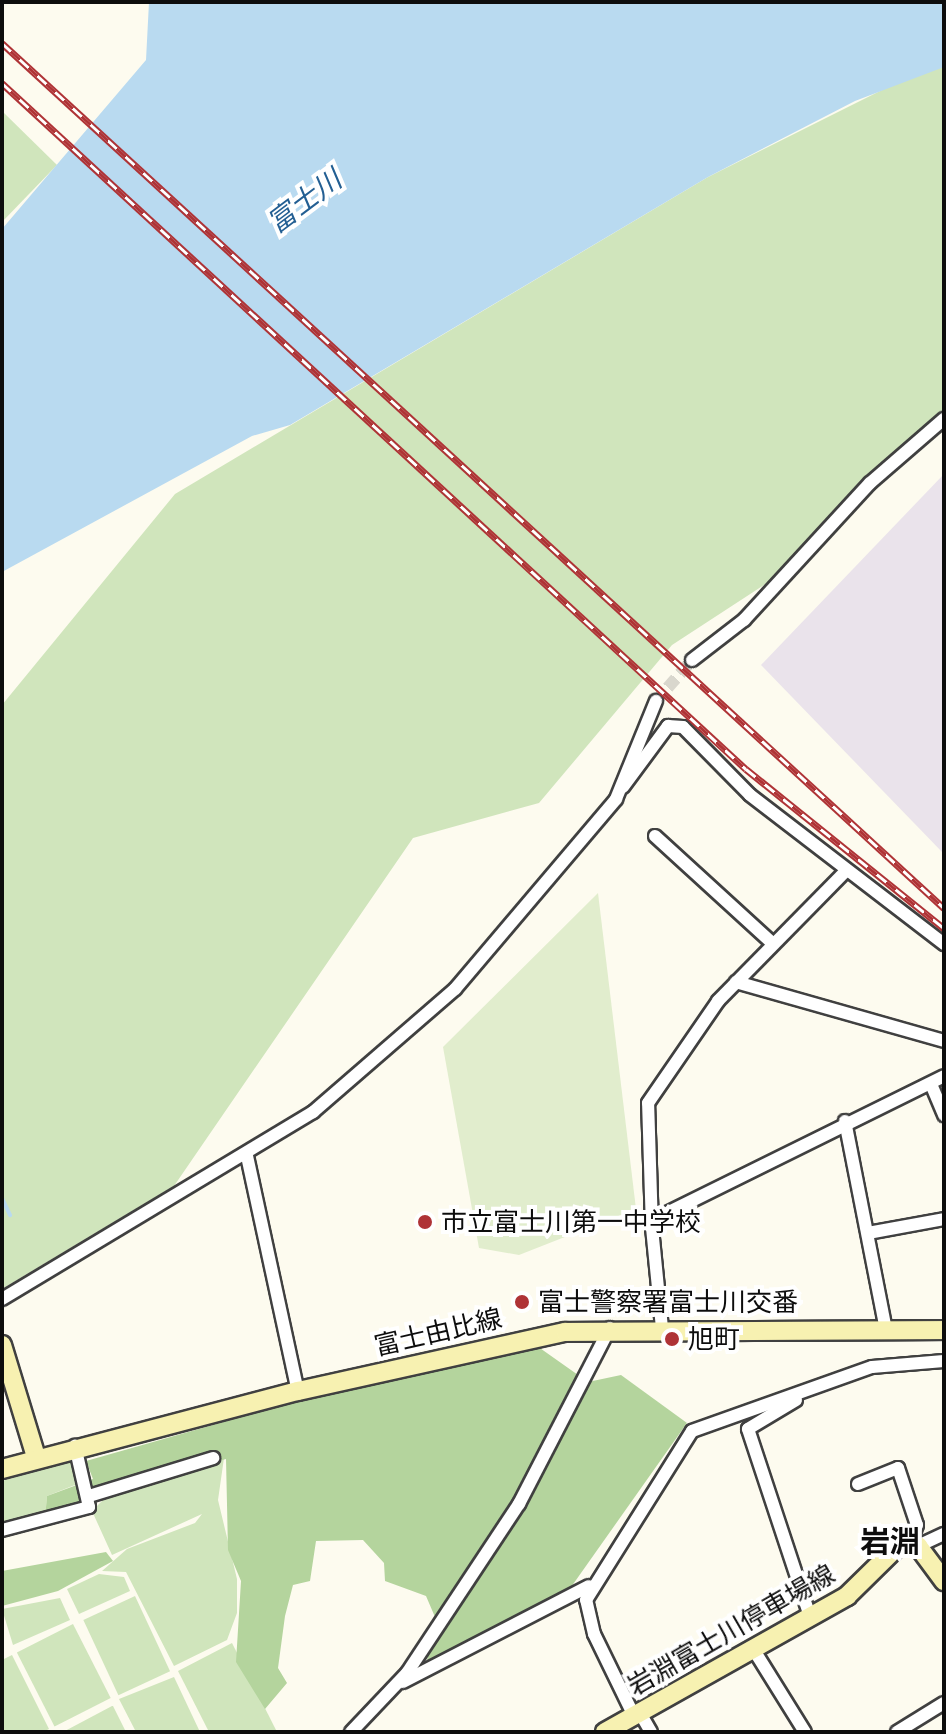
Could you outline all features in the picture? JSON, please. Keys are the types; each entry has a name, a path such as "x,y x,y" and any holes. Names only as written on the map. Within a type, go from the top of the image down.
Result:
{"main road":[{"name":"富士由比線","path":"2,1469 75,1446 459,1353 610,1328 944,1330"},
{"path":"2,1345 36,1457"},
{"path":"915,1543 944,1581"},
{"name":"岩淵富士川停車場線","path":"605,1732 752,1647 811,1619 915,1543"}],"street":[{"path":"692,660 744,620 870,483 944,419"},
{"path":"620,787 656,701"},
{"path":"2,1299 247,1156 337,1093 455,989 552,882 668,726 683,727 844,873 944,944"},
{"path":"655,836 772,943"},
{"path":"662,1328 652,1228 648,1103 736,982 844,873"},
{"path":"736,982 944,1041"},
{"path":"652,1228 682,1202 944,1076"},
{"path":"931,1084 944,1115"},
{"path":"845,1121 886,1330"},
{"path":"247,1156 298,1391"},
{"path":"868,1233 944,1219"},
{"path":"351,1732 396,1685 533,1481 610,1328"},
{"path":"396,1685 589,1586 692,1431 798,1398 872,1367 944,1361"},
{"path":"798,1398 748,1429 811,1619"},
{"path":"2,1530 77,1515 89,1507 89,1496 75,1446"},
{"path":"89,1496 213,1458"},
{"path":"858,1484 898,1468 917,1525 915,1543 944,1534"},
{"path":"589,1586 594,1634 637,1714 651,1732"},
{"path":"752,1647 805,1732"},
{"path":"897,1732 944,1703"}],"shaded area":[{"path":"944,474 944,854 761,665"}],"green space":[{"path":"944,59 944,417 796,564 672,645 539,803 413,838 174,1186 2,1289 2,705 175,494 708,177"},
{"path":"2,111 57,165 2,222"},
{"path":"598,893 636,1209 519,1255 479,1248 443,1047"},
{"path":"537,1346 588,1382 621,1375 687,1423 569,1590 425,1671 435,1617 426,1596 385,1581 384,1563 363,1540 316,1541 310,1581 293,1585 285,1616 278,1668 287,1683 265,1709 236,1662 241,1581 228,1550 226,1459 98,1493 79,1514 45,1518 47,1496 93,1479 86,1461 357,1384"},
{"path":"224,1458 218,1500 237,1579 237,1613 227,1640 174,1666 126,1572 102,1571 127,1549 195,1523 202,1514 112,1555 92,1511 109,1494"},
{"path":"75,1459 80,1483 47,1496 45,1518 2,1526 2,1481"},
{"path":"106,1552 113,1561 58,1591 2,1606 2,1571"},
{"path":"99,1574 124,1577 130,1591 79,1614 67,1589"},
{"path":"135,1596 170,1671 118,1695 83,1620"},
{"path":"60,1598 70,1620 13,1645 2,1609"},
{"path":"73,1624 111,1698 55,1727 17,1653"},
{"path":"232,1643 277,1732 209,1732 178,1671"},
{"path":"12,1655 49,1729 43,1732 2,1732 2,1660"},
{"path":"174,1677 200,1732 136,1732 119,1699"},
{"path":"112,1706 126,1732 63,1732"}],"water":[{"name":"富士川","path":"149,2 944,2 944,67 855,101 708,177 290,425 252,436 2,572 2,229 146,60"}],"waterway":[{"path":"2,1198 10,1215"}],"tunnel":[{"path":"656,701 692,660"}],"railway":[{"path":"2,43 944,908"},
{"path":"2,83 746,769 944,928"}],"place":[{"name":"市立富士川第一中学校","path":"425,1222"},
{"name":"富士警察署富士川交番","path":"522,1302"},
{"name":"旭町","path":"672,1339"}],"district":[{"name":"岩淵","path":"890,1541"}]}
